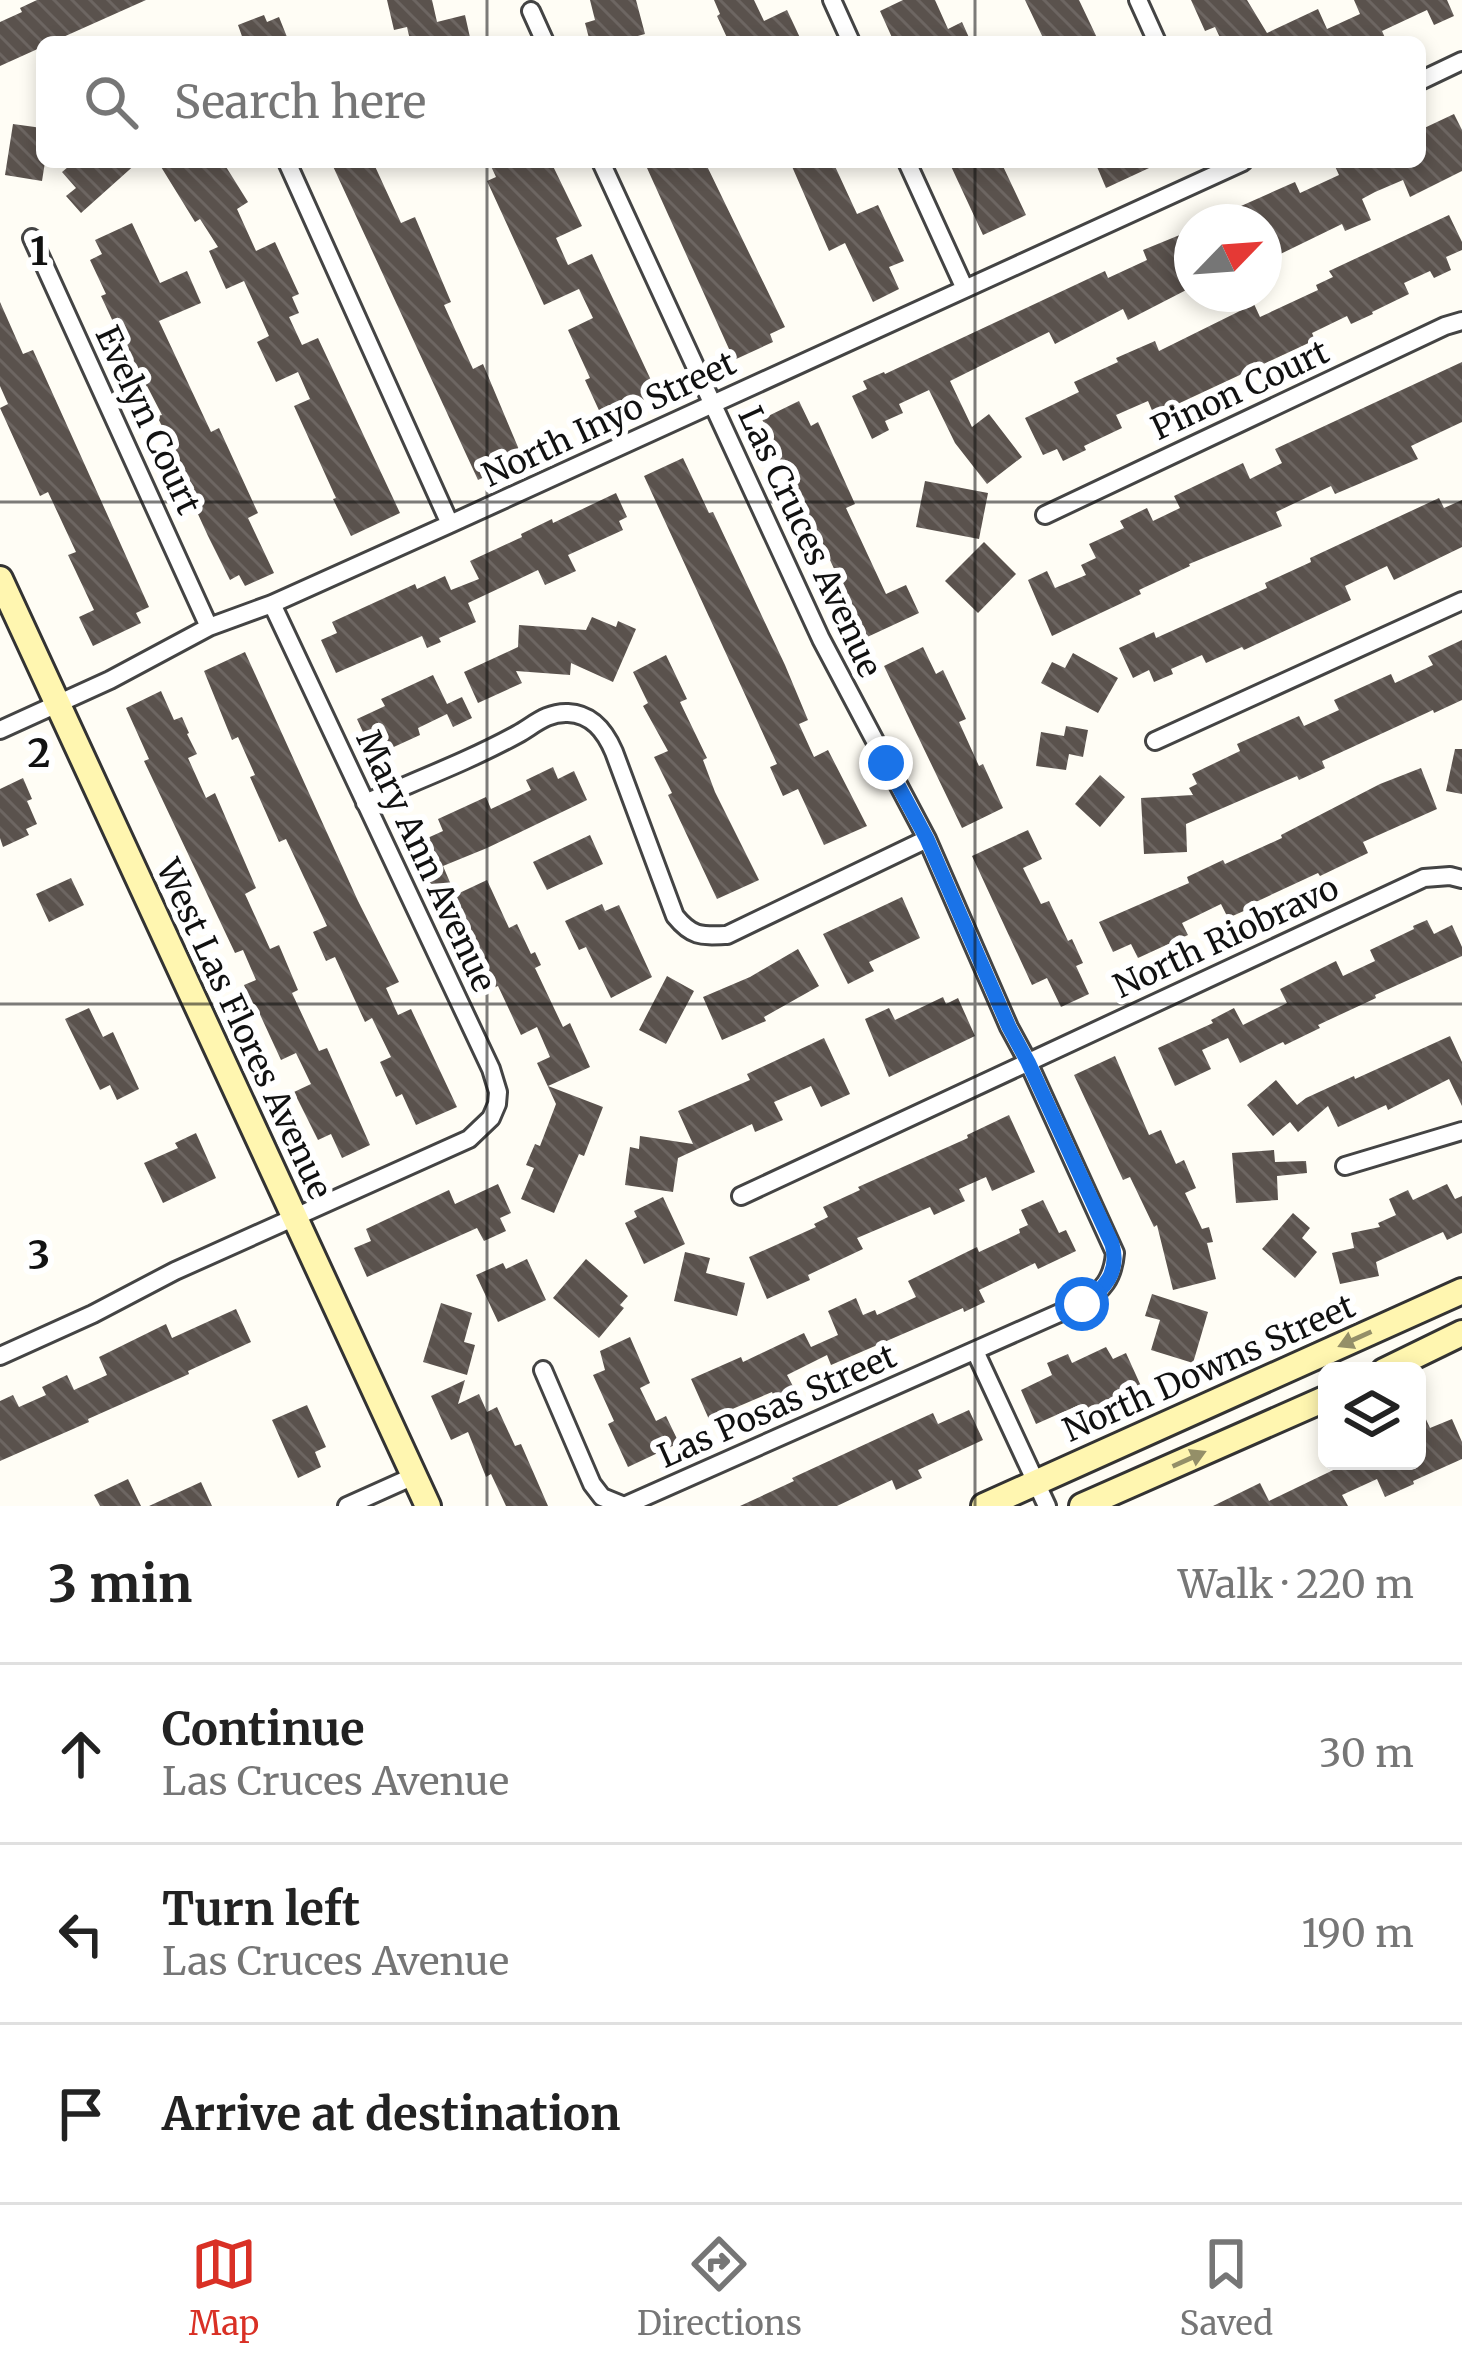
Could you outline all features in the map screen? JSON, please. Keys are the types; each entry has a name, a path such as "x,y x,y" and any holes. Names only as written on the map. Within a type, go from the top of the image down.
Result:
{"street":[{"path":"832,0 848,36"},
{"path":"1138,0 1154,36"},
{"path":"531,11 542,36"},
{"path":"1426,78 1462,61"},
{"path":"290,168 450,524"},
{"name":"Las Cruces Avenue","path":"604,168 847,692 927,839 1112,1244 1114,1266 1102,1289"},
{"path":"910,168 965,289"},
{"name":"North Inyo Street","path":"0,730 110,680 209,627 272,604 450,524 965,289 1215,168"},
{"name":"Evelyn Court","path":"32,238 209,627"},
{"name":"Pinon Court","path":"1045,515 1462,321"},
{"name":"West Las Flores Avenue","path":"0,579 428,1506"},
{"path":"1156,741 1462,601"},
{"name":"Mary Ann Avenue","path":"272,604 498,1092 491,1118 469,1139 294,1217"},
{"path":"365,803 517,735 550,715 570,712 590,719 606,733 675,916 686,930 703,936 727,935 927,839"},
{"name":"North Riobravo","path":"741,1196 1424,878 1456,877"},
{"path":"1346,1166 1462,1131"},
{"path":"0,1356 294,1217"},
{"name":"Las Posas Street","path":"543,1370 592,1484 602,1497 624,1506 1082,1304 1102,1289"},
{"name":"North Downs Street","path":"984,1506 1462,1291"},
{"path":"1403,1362 1462,1334"},
{"path":"975,1351 1047,1506"},
{"path":"1082,1506 1318,1402"},
{"path":"347,1506 414,1476"}],"building":[{"path":"37,0 146,0 65,36 36,36 36,50 0,66 0,22 22,12 20,8"},
{"path":"387,0 432,0 437,22 465,15 470,36 409,36 407,27 394,30"},
{"path":"590,0 636,0 645,34 588,36 585,23 595,20"},
{"path":"714,0 754,0 764,21 787,10 799,36 726,36"},
{"path":"903,0 935,0 948,29 962,22 968,36 891,36 880,11"},
{"path":"1025,0 1079,0 1096,36 1042,36"},
{"path":"1191,0 1247,0 1267,33 1318,9 1327,29 1360,14 1354,0 1447,0 1454,16 1434,25 1427,10 1382,31 1384,36 1219,36 1215,27 1205,31"},
{"path":"264,15 267,22 279,17 287,36 242,36 238,25"},
{"path":"1454,114 1462,130 1462,171 1410,197 1403,180 1362,199 1371,220 1345,231 1342,224 1282,253 1282,204 1246,204 1295,182 1300,193 1339,175 1336,168 1426,168 1426,127"},
{"path":"13,124 36,127 36,168 44,168 42,181 5,175"},
{"path":"67,168 131,168 81,213 66,196 76,188 62,172"},
{"path":"162,168 227,168 248,202 237,209 256,251 275,242 299,294 292,297 299,313 289,317 302,345 318,338 400,513 351,536 294,406 310,399 298,372 276,382 257,342 269,336 244,281 226,289 209,251 218,247 200,219 195,222"},
{"path":"334,168 376,168 401,223 415,217 451,302 444,305 473,369 483,364 523,459 478,480"},
{"path":"492,168 554,168 582,226 556,238 568,265 592,254 657,393 603,419 568,330 593,318 579,289 544,305 487,181 496,177"},
{"path":"647,168 708,168 785,327 770,334 773,342 734,360"},
{"path":"793,168 836,168 857,214 878,205 904,261 889,267 899,289 873,302 845,243 829,251"},
{"path":"952,168 1004,168 1026,215 983,235"},
{"path":"1098,168 1149,168 1106,188"},
{"path":"1449,215 1462,242 1462,250 1446,257 1451,270 1434,278 1430,271 1404,283 1409,294 1373,314 1351,324 1347,316 1312,333 1315,340 1154,415 1148,401 1116,415 1122,428 1063,461 1057,449 1043,455 1025,418 1079,392 1074,382 1155,341 1159,351 1238,312 1258,312 1260,317 1282,312 1282,307 1318,290 1316,285 1333,277 1329,271"},
{"path":"132,223 160,283 187,271 201,303 159,321 211,432 219,428 258,513 248,518 274,573 245,586 239,575 230,580 208,536 169,451 173,449 157,416 162,415 147,386 144,388 101,296 106,294 90,260 102,254 95,240"},
{"path":"1174,237 1174,296 1128,320 1123,309 1055,344 1049,332 950,381 972,427 989,414 1022,457 987,484 955,443 929,390 899,404 903,413 885,421 889,430 872,439 852,396 867,389 863,381 1105,271 1108,278 1147,260 1143,250"},
{"path":"0,302 23,354 33,350 149,607 136,613 141,623 93,646 79,617 94,610 68,555 76,552 48,492 40,496 0,408 8,404 0,386"},
{"path":"1462,362 1462,422 1411,446 1418,459 1335,494 1331,486 1276,512 1282,526 1189,564 1139,590 1141,594 1052,636 1028,580 1047,571 1055,588 1086,575 1081,565 1096,558 1089,544 1124,528 1120,521 1147,508 1153,521 1180,508 1174,496 1243,463 1250,479 1282,463 1275,449"},
{"path":"799,401 811,426 818,422 855,504 846,508 886,594 906,585 919,613 863,639 762,419"},
{"path":"683,458 785,665 808,720 799,724 814,757 828,750 867,826 824,845 798,789 783,796 770,767 777,764 644,476"},
{"path":"925,481 988,493 979,539 916,527"},
{"path":"616,493 627,517 619,521 623,530 568,555 576,571 545,585 538,570 468,603 476,622 439,638 441,642 427,648 422,636 336,673 321,640 337,633 332,622 415,584 417,589 445,576 451,590 479,579 470,561"},
{"path":"1439,498 1444,508 1462,500 1462,547 1394,580 1387,566 1345,586 1351,600 1244,650 1206,663 1202,655 1154,682 1149,670 1133,678 1119,648 1154,632 1156,638 1267,588 1265,583 1311,562 1310,558"},
{"path":"984,542 1016,574 978,613 945,581"},
{"path":"592,617 636,629 613,682 571,663 570,675 516,671 522,683 478,703 464,672 518,647 519,625 586,630"},
{"path":"1462,640 1462,700 1322,761 1325,768 1299,780 1297,776 1186,824 1187,852 1144,854 1141,798 1193,795 1189,788 1197,784 1192,774 1240,751 1237,744 1299,716 1304,726 1339,710 1334,700 1391,674 1395,683 1433,665 1428,656"},
{"path":"923,647 936,674 943,670 966,719 959,722 1003,808 962,828 884,666"},
{"path":"245,652 399,982 386,988 398,1015 411,1009 457,1107 416,1125 380,1062 391,1057 372,1018 365,1022 335,957 326,961 313,932 327,926 286,839 279,842 250,777 255,775 238,737 232,740 204,671"},
{"path":"1073,653 1118,678 1098,713 1041,683 1052,662 1065,668"},
{"path":"666,655 687,699 680,702 707,758 703,760 715,792 759,880 717,899 668,795 672,793 654,757 668,751 643,706 648,703 633,672"},
{"path":"433,675 447,704 462,697 472,718 453,727 447,714 418,728 420,735 374,756 357,719 385,706 381,699"},
{"path":"161,691 174,720 182,717 197,754 188,758 206,798 215,793 256,888 245,894 270,949 279,945 298,990 292,993 319,1051 327,1048 370,1145 342,1158 331,1134 318,1140 294,1092 311,1084 296,1053 281,1060 254,1009 244,985 256,980 243,950 235,953 144,761 149,759 126,708"},
{"path":"1066,726 1088,730 1083,757 1069,754 1066,770 1036,766 1041,732 1064,736"},
{"path":"1455,749 1462,749 1462,794 1446,791"},
{"path":"553,767 558,779 574,771 587,800 443,866 452,887 435,895 412,845 443,831 438,819 486,797 491,809 531,790 526,780"},
{"path":"1421,768 1437,809 1363,842 1368,853 1228,918 1221,904 1182,923 1188,935 1138,958 1131,944 1113,952 1099,922 1189,883 1187,877 1282,838 1380,784"},
{"path":"1100,775 1125,797 1100,827 1075,804"},
{"path":"23,778 37,824 26,829 29,835 3,847 0,789"},
{"path":"1028,830 1042,859 1023,868 1041,904 1049,901 1068,941 1072,939 1083,963 1076,966 1089,994 1061,1007 1047,978 1032,985 972,856"},
{"path":"590,835 603,864 547,890 533,862"},
{"path":"71,878 84,905 49,922 36,894"},
{"path":"487,880 509,928 517,924 531,954 535,952 541,965 535,968 563,1027 570,1023 590,1067 548,1086 603,1107 554,1213 521,1199 534,1168 526,1165 535,1144 540,1146 556,1104 537,1063 550,1057 537,1027 521,1035 498,986 493,988 453,896"},
{"path":"902,897 920,938 869,962 874,971 848,984 823,934"},
{"path":"602,904 605,911 619,905 652,977 611,998 586,947 579,950 565,921"},
{"path":"1427,920 1434,934 1452,925 1462,956 1240,1063 1228,1038 1202,1050 1211,1069 1175,1086 1158,1048 1234,1008 1243,1025 1287,1003 1280,989 1336,961 1343,976 1375,961 1370,950"},
{"path":"798,949 819,986 764,1017 766,1021 722,1040 703,997"},
{"path":"667,976 694,991 666,1044 639,1030"},
{"path":"943,997 946,1004 958,998 975,1036 889,1077 865,1019 889,1008 895,1020"},
{"path":"89,1008 103,1037 113,1032 139,1089 117,1100 110,1085 100,1090 65,1019"},
{"path":"1450,1036 1462,1062 1462,1106 1449,1079 1388,1110 1386,1105 1338,1127 1328,1106 1298,1132 1290,1122 1273,1136 1247,1105 1276,1080 1297,1105"},
{"path":"824,1038 850,1094 821,1107 811,1086 774,1102 783,1120 755,1132 752,1124 678,1158 673,1192 625,1185 630,1147 639,1149 640,1136 693,1144 678,1111 750,1080 747,1074"},
{"path":"1115,1056 1149,1135 1161,1130 1176,1164 1184,1160 1196,1188 1185,1193 1202,1229 1209,1227 1213,1242 1207,1243 1216,1279 1173,1290 1157,1225 1154,1227 1130,1177 1123,1180 1074,1075"},
{"path":"1009,1115 1035,1172 992,1191 986,1177 959,1189 965,1201 934,1215 930,1207 857,1238 863,1249 767,1299 749,1257 816,1227 828,1217 823,1207 860,1190 858,1187"},
{"path":"196,1133 216,1178 163,1203 144,1163 178,1148 175,1143"},
{"path":"1274,1150 1275,1162 1306,1161 1307,1173 1277,1176 1278,1200 1236,1203 1232,1153"},
{"path":"498,1184 511,1213 500,1218 506,1231 484,1241 477,1228 367,1277 354,1248 371,1241 366,1229 449,1190 455,1204"},
{"path":"1447,1184 1455,1199 1462,1196 1462,1233 1447,1240 1443,1232 1376,1262 1379,1276 1340,1284 1332,1253 1354,1248 1351,1233 1380,1227 1378,1223 1396,1215 1389,1199 1408,1190 1413,1200"},
{"path":"663,1197 685,1244 644,1264 625,1223 637,1217 634,1211"},
{"path":"1043,1200 1059,1233 1066,1230 1076,1251 1038,1269 1035,1263 979,1290 985,1302 964,1312 963,1308 831,1365 827,1355 787,1375 795,1390 775,1400 772,1392 730,1410 733,1417 712,1426 691,1379 741,1357 743,1362 804,1333 811,1347 838,1335 828,1311 856,1298 863,1315 875,1310 877,1315 916,1297 908,1281 977,1247 979,1252 1020,1233 1028,1225 1021,1210"},
{"path":"1293,1213 1310,1228 1302,1238 1317,1252 1295,1278 1262,1249"},
{"path":"685,1252 710,1258 706,1273 745,1283 737,1316 674,1301"},
{"path":"527,1259 546,1300 498,1322 476,1275"},
{"path":"586,1259 628,1296 599,1338 553,1298"},
{"path":"1152,1294 1208,1312 1193,1363 1151,1350 1160,1320 1145,1316"},
{"path":"441,1303 472,1313 464,1342 475,1345 467,1375 423,1362"},
{"path":"236,1309 251,1342 0,1461 0,1401 13,1395 19,1407 46,1395 42,1387 67,1375 74,1390 107,1375 99,1357 166,1324 172,1338"},
{"path":"630,1337 650,1383 640,1388 656,1421 666,1416 679,1443 628,1467 593,1375 605,1370 600,1351"},
{"path":"1106,1347 1113,1359 1126,1353 1150,1406 1089,1428 1079,1405 1036,1424 1021,1390 1052,1375 1047,1363 1068,1354 1072,1363"},
{"path":"465,1380 458,1404 479,1394 487,1412 497,1407 515,1446 521,1444 548,1506 506,1506 491,1474 486,1477 468,1432 451,1440 431,1396"},
{"path":"307,1405 326,1447 315,1452 321,1467 298,1478 272,1420"},
{"path":"969,1410 983,1440 918,1470 922,1478 896,1490 892,1480 837,1506 740,1506 933,1413 938,1424"},
{"path":"1426,1419 1430,1428 1452,1419 1462,1442 1462,1459 1385,1497 1377,1479 1342,1495 1348,1506 1213,1506 1260,1483 1269,1501 1333,1470 1426,1470"},
{"path":"128,1479 141,1506 100,1506 94,1495"},
{"path":"201,1482 212,1506 149,1506"}],"route":[{"path":"886,763 927,839 1112,1244 1114,1266 1108,1282 1082,1304"}]}
